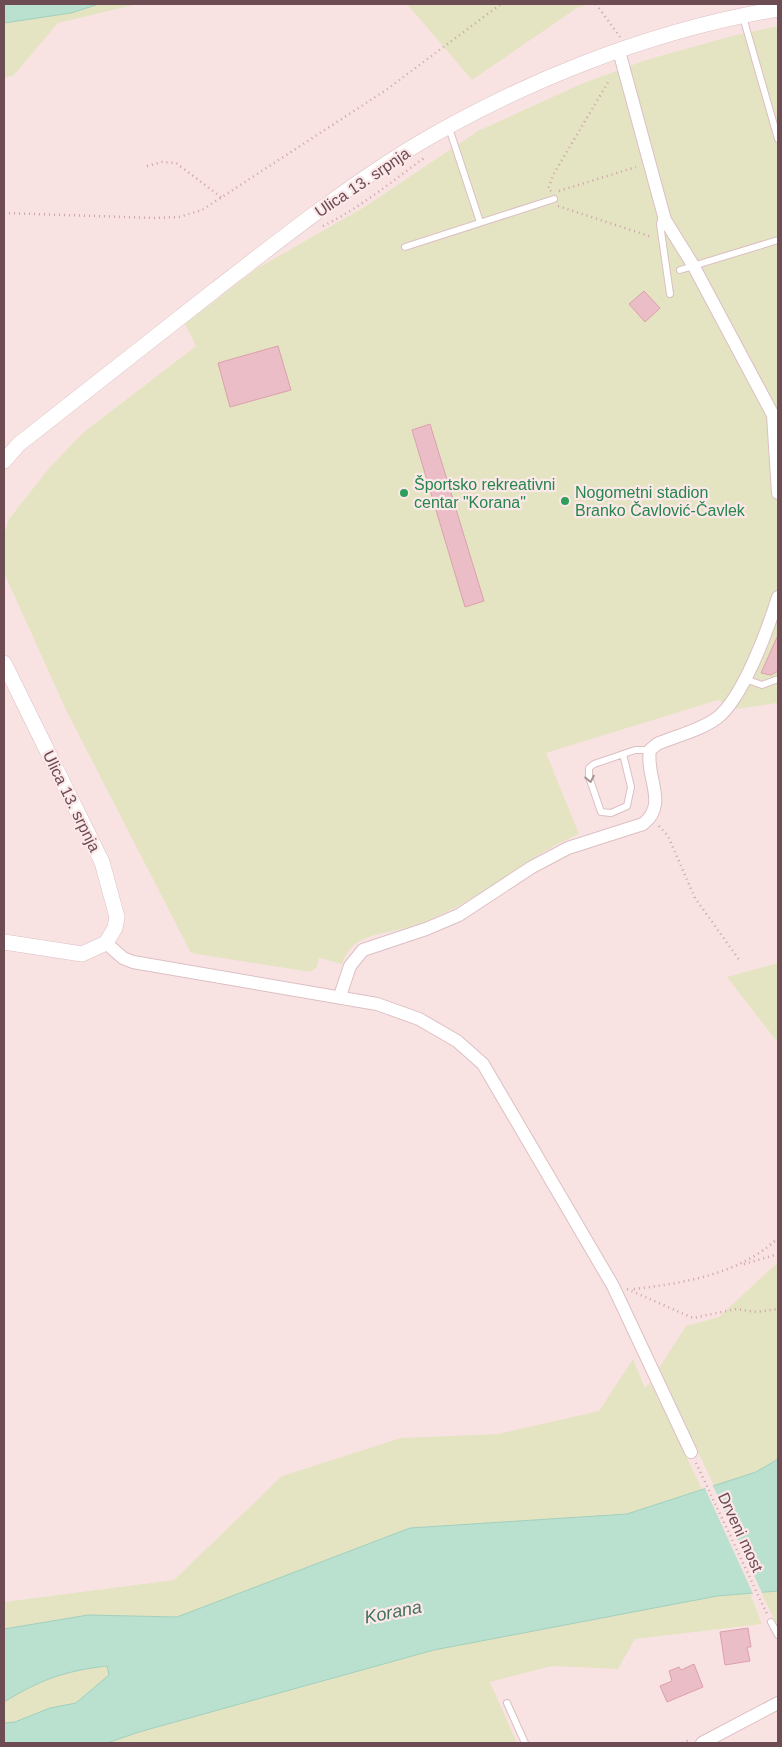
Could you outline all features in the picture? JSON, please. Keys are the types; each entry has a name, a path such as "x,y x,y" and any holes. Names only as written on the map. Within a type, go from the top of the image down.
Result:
{"street":[{"name":"Ulica 13. srpnja","path":"4,461 19,444 303,221 404,152 448,127 519,92 623,50 689,28 778,9"},
{"path":"623,50 663,213 776,414 778,493"},
{"path":"340,996 350,966 363,950 458,916 532,867 568,848 643,824 651,818 656,808 648,758 650,750 657,744 714,720 726,711 745,679 771,619 778,597"},
{"name":"Ulica 13. srpnja","path":"4,663 102,862 117,917 115,928 106,942"},
{"path":"4,942 82,954 106,942 123,958 133,962 340,996 377,1004 420,1019 458,1041 483,1064 613,1286 691,1452"},
{"path":"702,1743 778,1703"}],"lane":[{"path":"742,16 778,139"},
{"path":"448,127 480,222"},
{"path":"405,247 554,200"},
{"path":"663,213 660,224 670,294"},
{"path":"680,270 778,240"},
{"path":"745,679 762,685 778,678"},
{"path":"623,754 631,788 627,806 611,813 601,812 589,778 589,768 594,764 623,754 635,750 650,750"},
{"path":"771,1622 778,1635"},
{"path":"507,1702 525,1743"}],"path":[{"path":"4,214 154,218 180,217 202,210 386,90 501,4"},
{"path":"596,4 623,50"},
{"path":"610,79 553,174 548,189 552,193 636,167"},
{"path":"318,229 339,218 397,180 430,154"},
{"path":"147,166 162,162 176,163 221,198"},
{"path":"554,200 556,205 656,239"},
{"path":"651,818 668,836 694,898 740,961"},
{"path":"740,1265 767,1248 778,1238"},
{"path":"632,1290 700,1278 778,1254"},
{"path":"613,1286 632,1290 693,1318 736,1309 756,1312 778,1309"},
{"name":"Drveni most","path":"691,1452 771,1622"}],"shaded area":[{"path":"99,4 138,4 58,23 13,76 4,77 4,23 71,13"},
{"path":"407,4 589,4 577,8 472,80"},
{"name":"Športsko rekreativni centar \"Korana\"","path":"778,26 778,703 735,709 718,700 546,753 579,834 541,853 452,909 415,925 364,939 351,948 342,964 319,958 317,967 310,972 191,953 67,712 5,575 4,535 9,519 50,467 84,432 196,346 185,324 256,269 366,206 478,131 581,84 646,60 732,36"},
{"path":"778,963 778,1043 727,977"},
{"path":"778,1262 778,1459 756,1472 714,1486 659,1368 686,1326 719,1317"},
{"path":"633,1359 645,1388 650,1382 702,1489 627,1514 410,1528 177,1617 88,1615 4,1629 4,1602 174,1580 282,1476 401,1438 498,1434 599,1411"},
{"path":"778,1591 778,1626 761,1593"},
{"path":"750,1593 762,1624 635,1639 618,1669 552,1666 490,1682 517,1743 107,1743 139,1732 434,1650 717,1596"},
{"path":"107,1666 109,1675 76,1703 50,1708 15,1723 4,1723 4,1702 17,1694 41,1682 65,1674"}],"water":[{"path":"4,4 99,4 71,13 4,23"},
{"name":"Korana","path":"778,1459 778,1591 717,1596 434,1650 139,1732 107,1743 4,1743 4,1723 15,1722 50,1708 76,1703 109,1675 107,1666 65,1674 41,1682 4,1702 4,1629 88,1615 177,1617 410,1528 627,1514 756,1472"}],"pier":[{"path":"712,1484 763,1595 754,1596 704,1486"}],"building":[{"path":"644,291 660,308 645,322 629,304"},
{"path":"278,346 291,390 230,407 218,363"},
{"path":"430,424 484,601 465,607 412,430"},
{"path":"778,635 778,671 771,675 761,673"},
{"path":"748,1628 751,1647 747,1647 750,1661 725,1665 720,1632"},
{"path":"694,1664 703,1687 667,1702 660,1686 672,1681 669,1671 679,1667 681,1670"}],"place":[{"name":"Športsko rekreativni centar \"Korana\"","path":"404,493"},
{"name":"Nogometni stadion Branko Čavlović-Čavlek","path":"565,501"}]}
